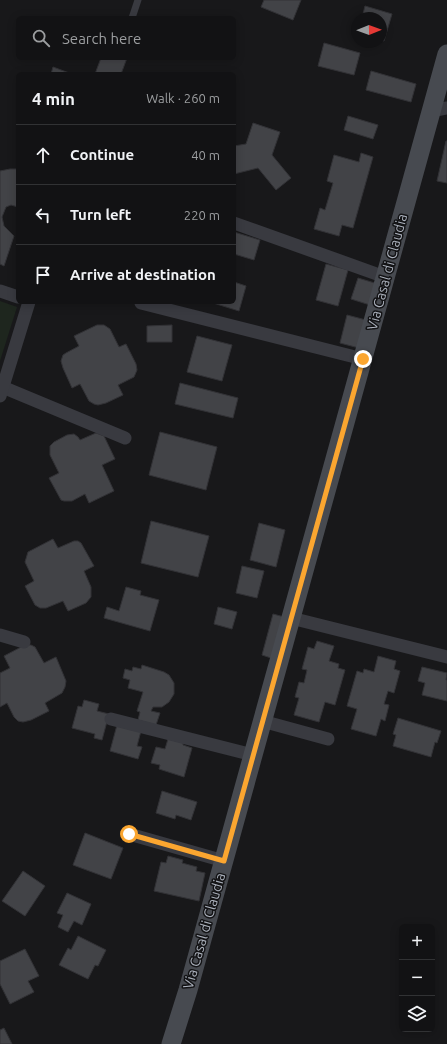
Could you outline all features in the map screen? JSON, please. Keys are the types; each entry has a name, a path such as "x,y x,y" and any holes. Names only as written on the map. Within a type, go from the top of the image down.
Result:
{"street":[{"name":"Via Casal di Claudia","path":"171,1044 190,983 385,277 439,110 447,54"},
{"path":"236,224 385,277"},
{"path":"0,291 16,296"},
{"path":"28,304 1,389 125,438"},
{"path":"145,304 363,359"},
{"path":"291,618 447,657"},
{"path":"0,635 24,642"},
{"path":"111,718 253,755"},
{"path":"262,721 328,739"},
{"path":"129,834 224,861"}],"lane":[{"path":"133,16 138,0"}],"shaded area":[{"path":"0,301 17,307 0,361"}],"building":[{"path":"264,0 301,0 293,20 261,7"},
{"path":"365,6 385,12 364,12"},
{"path":"387,13 392,14 387,31"},
{"path":"324,43 360,53 354,75 318,66"},
{"path":"100,60 126,60 122,72 96,72"},
{"path":"53,67 67,72 52,72"},
{"path":"371,71 416,84 411,102 366,90"},
{"path":"348,116 378,125 373,139 344,130"},
{"path":"253,123 280,132 272,155 291,178 276,190 258,168 236,174 236,146 246,144"},
{"path":"447,141 447,183 437,181"},
{"path":"361,153 373,157 353,228 342,225 339,236 314,229 320,208 325,210 333,183 327,181 334,155 359,162"},
{"path":"16,169 16,206 11,205 6,207 2,217 4,226 14,236 4,266 0,264 0,171"},
{"path":"236,233 260,240 254,260 236,255"},
{"path":"326,264 348,270 338,306 316,300"},
{"path":"358,278 378,284 370,305 351,299"},
{"path":"236,283 246,286 239,311 216,304 236,304"},
{"path":"347,315 366,320 359,348 340,343"},
{"path":"97,325 104,325 110,329 119,347 126,344 136,364 137,370 134,377 118,385 123,395 98,405 89,401 80,384 72,388 61,361 63,355 79,346 74,336"},
{"path":"172,325 172,342 147,342 147,326"},
{"path":"197,336 232,345 222,381 187,372"},
{"path":"180,383 238,398 233,418 175,404"},
{"path":"160,432 217,447 206,490 149,475"},
{"path":"96,433 104,436 115,459 102,465 114,491 89,503 85,494 72,501 61,500 49,478 59,473 50,455 50,446 67,435 74,434 80,440"},
{"path":"151,521 209,536 198,577 141,563"},
{"path":"259,523 285,530 276,567 250,560"},
{"path":"53,539 58,548 74,541 78,541 81,543 94,566 84,571 91,587 91,597 86,603 68,611 63,601 46,608 40,608 35,605 25,586 34,581 25,562 28,552"},
{"path":"242,566 264,571 257,598 236,593"},
{"path":"126,587 141,591 140,595 159,600 150,631 104,618 107,607 119,611"},
{"path":"218,607 237,612 232,629 214,624"},
{"path":"273,614 288,618 277,660 262,655"},
{"path":"317,641 334,646 329,661 339,664 338,668 345,670 335,705 325,702 319,722 294,715 299,698 295,697 299,682 304,683 307,670 302,669 308,647 314,649"},
{"path":"25,645 35,647 44,663 56,657 66,681 62,693 45,703 49,711 31,720 23,722 18,721 14,717 7,703 0,707 0,673 10,668 4,656"},
{"path":"378,656 396,661 394,669 400,671 394,693 388,691 384,704 389,705 385,721 381,719 376,736 351,729 357,709 347,706 357,671 363,673 364,669 374,672"},
{"path":"142,665 164,672 169,675 174,683 174,694 169,702 162,707 153,707 151,711 160,713 156,725 138,720 140,712 137,711 143,692 128,688 130,680 123,678 125,669 132,671 133,667 141,669"},
{"path":"422,667 447,673 447,701 422,695 425,683 418,681"},
{"path":"84,700 99,704 97,711 109,714 102,740 94,738 95,734 72,728 78,706 82,707"},
{"path":"398,718 441,731 437,743 435,742 431,757 393,746 396,735 393,734"},
{"path":"117,725 141,731 137,746 142,747 138,759 110,751"},
{"path":"168,739 183,743 183,745 192,748 184,777 159,769 160,765 151,763 156,747 165,749"},
{"path":"162,791 197,802 191,820 176,815 175,819 156,813"},
{"path":"85,833 123,848 111,879 73,865"},
{"path":"168,856 183,860 182,863 197,867 196,871 205,873 199,901 154,891 161,862 166,863"},
{"path":"23,871 45,886 25,916 2,901"},
{"path":"67,893 91,904 82,925 74,921 68,932 58,927 63,915 57,913"},
{"path":"78,936 106,950 98,966 95,965 88,979 59,965 68,948 71,950"},
{"path":"25,949 39,976 28,981 34,992 10,1004 0,984 0,961"},
{"path":"4,1028 12,1044 0,1044 0,1030"}],"route":[{"path":"129,834 224,861 363,359"}]}
